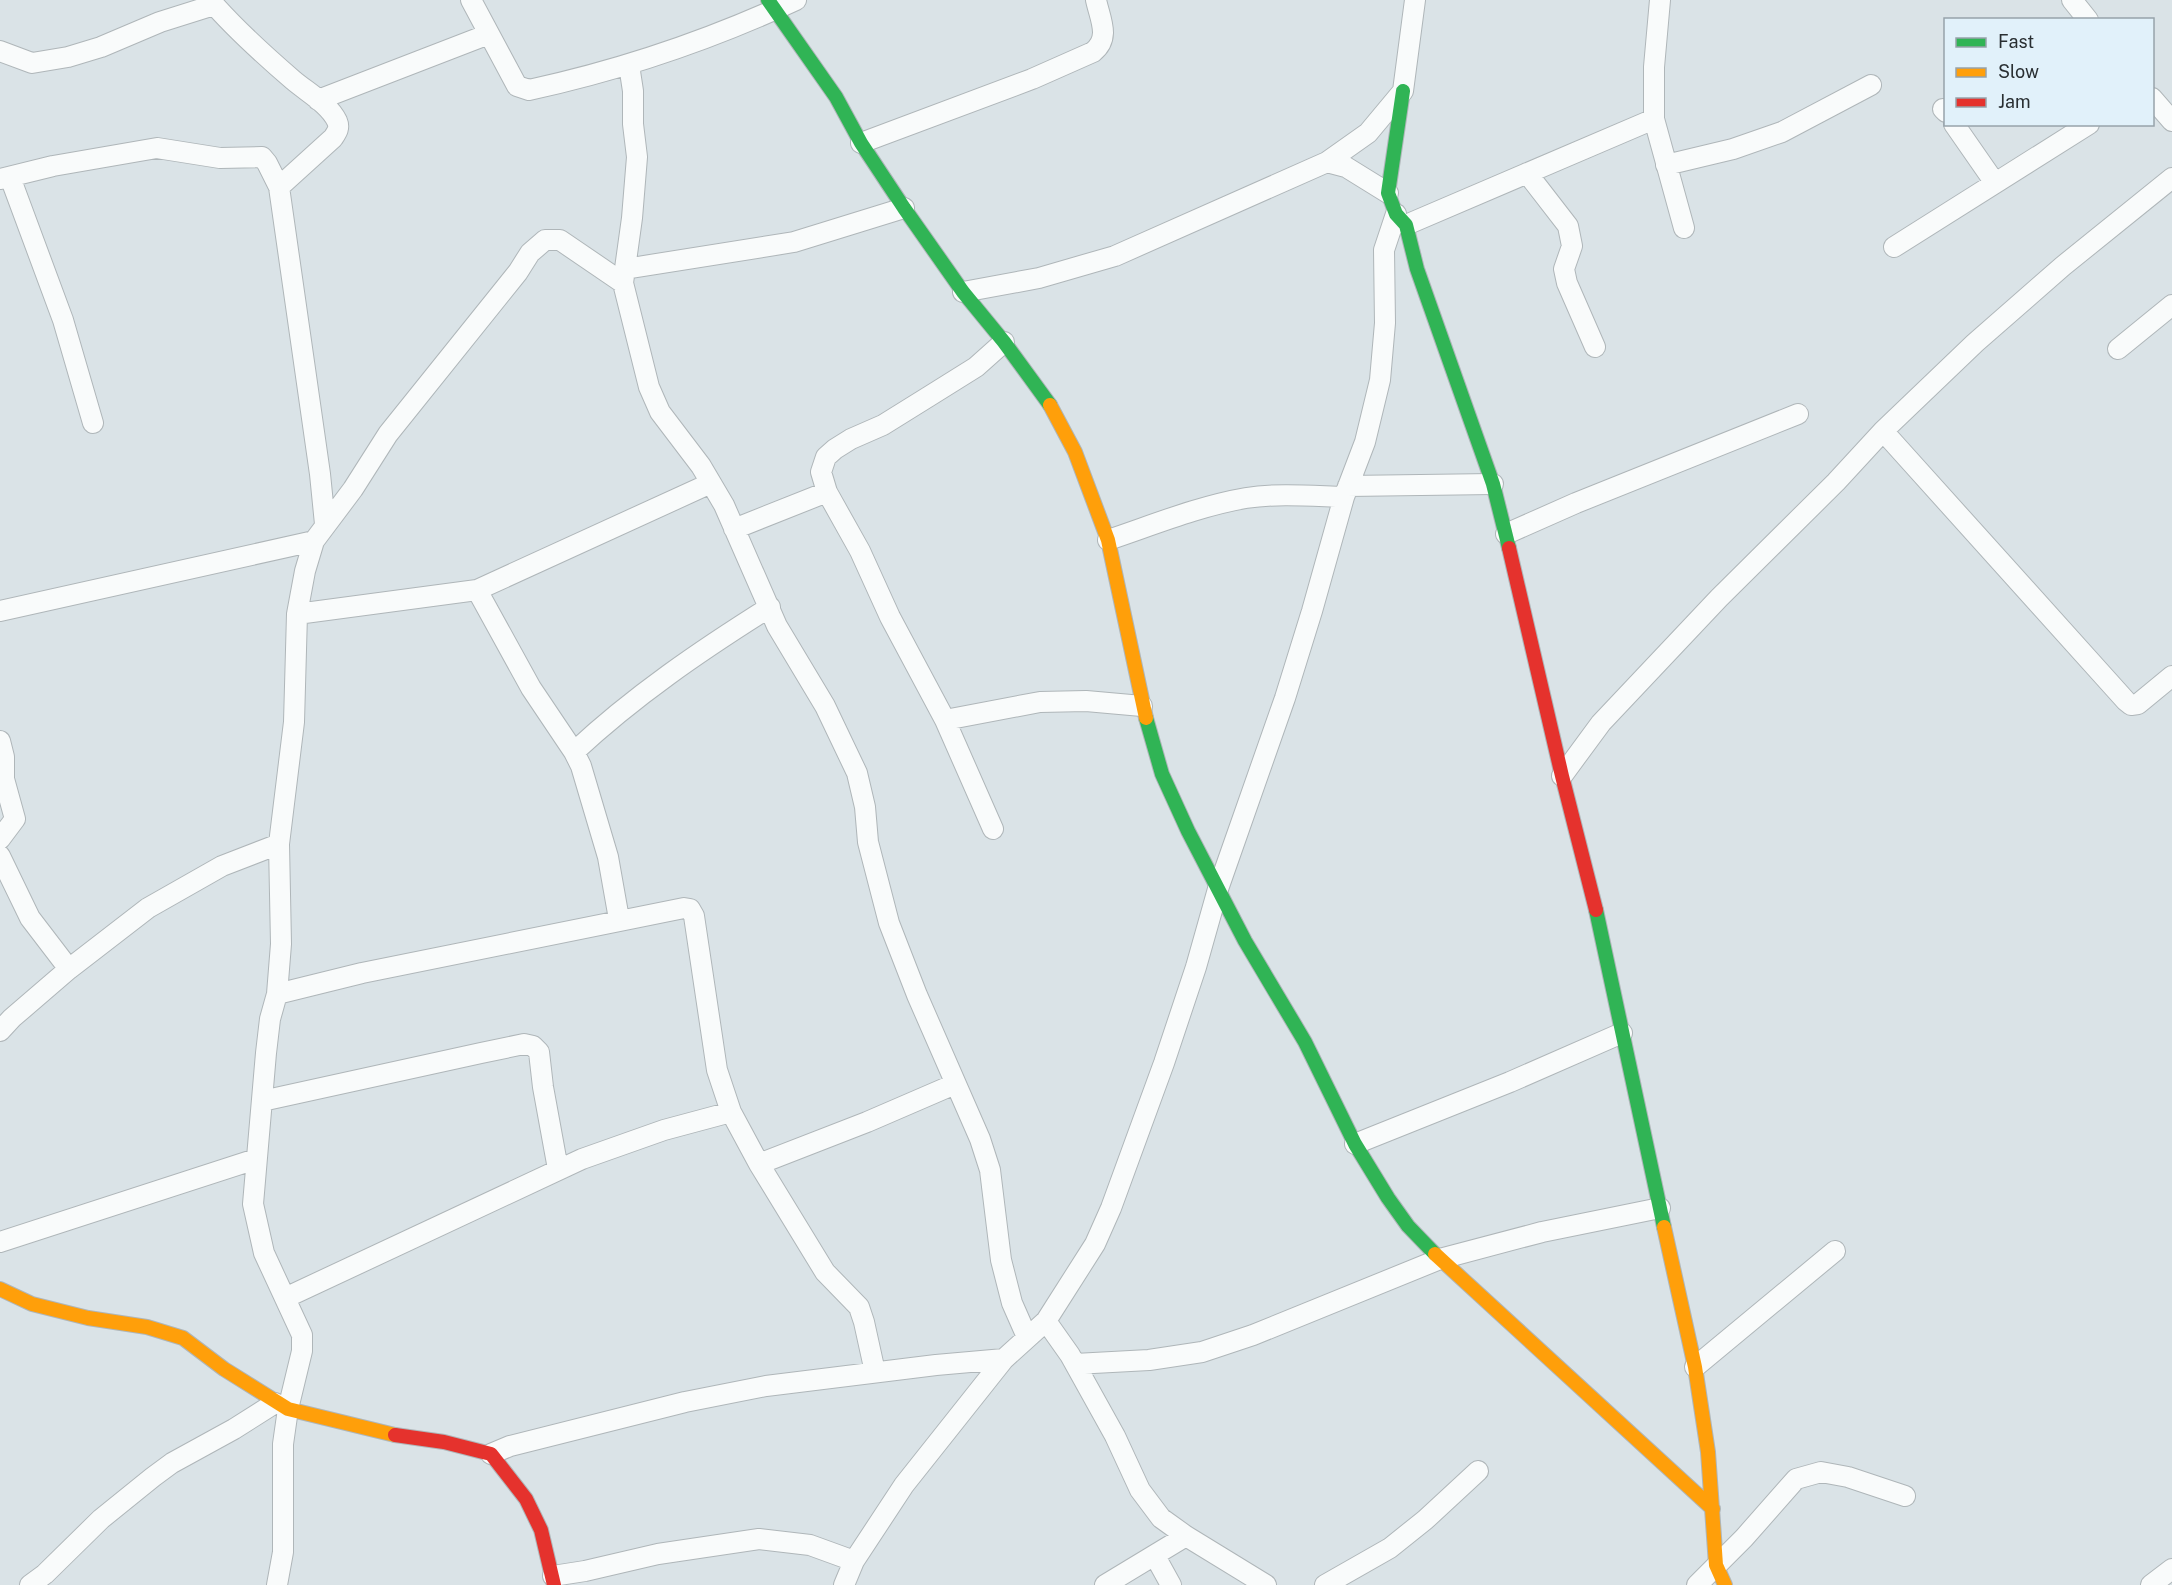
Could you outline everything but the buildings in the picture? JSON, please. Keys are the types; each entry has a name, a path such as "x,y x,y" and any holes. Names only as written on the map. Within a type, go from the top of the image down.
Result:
{"street":[{"path":"471,0 517,86 529,90 629,65 705,38 771,5 796,0"},
{"path":"861,143 1032,79 1093,52 1101,46 1104,38 1096,0"},
{"path":"1388,193 1415,0"},
{"path":"1660,0 1654,68 1654,119 1684,228"},
{"path":"2072,0 2086,18"},
{"path":"0,51 32,63 68,57 101,47 212,2 244,37 318,100 332,113 338,123 338,130 333,138 279,187"},
{"path":"771,5 836,97 861,143 904,208 963,292 1047,400 1069,441 1108,540 1142,706 1162,774 1188,831 1245,941 1305,1042 1356,1144 1388,1198 1408,1226 1440,1259 1713,1509"},
{"path":"318,100 489,34"},
{"path":"629,65 637,157 624,276 649,387 660,412 701,466 724,505 777,626 834,724 857,773 865,807 868,842 889,923 916,995 980,1139 990,1170 1001,1260 1012,1303 1027,1337"},
{"path":"1666,165 1733,149 1782,132 1871,85"},
{"path":"963,292 1040,278 1115,256 1327,162 1368,133 1403,91"},
{"path":"2154,100 2172,121"},
{"path":"844,1585 854,1561 903,1485 1004,1359 1046,1321 1095,1244 1111,1208 1196,967 1218,890 1285,698 1346,491 1365,442 1380,380 1385,323 1384,250 1401,219 1527,173 1654,119"},
{"path":"1956,126 1995,183"},
{"path":"1894,247 2086,126"},
{"path":"93,423 63,320 5,178 53,166 158,148 220,158 262,157 279,187 320,474 325,524"},
{"path":"1327,162 1346,166 1388,193 1401,219 1493,484 1562,776 1587,869 1660,1208 1680,1289 1708,1452 1716,1565 1725,1585"},
{"path":"1527,173 1568,226 1572,246 1564,269 1567,283 1595,347"},
{"path":"1562,776 1601,723 1719,598 1836,482 1883,431 1975,343 2063,266 2172,178"},
{"path":"277,1585 283,1552 281,1406 302,1351 302,1335 264,1253 253,1204 270,1019 277,994 281,944 279,844 294,722 297,614 305,571 314,541 353,489 388,434 518,272 530,253 545,240 560,240 624,276 794,242 904,208"},
{"path":"2118,349 2172,305"},
{"path":"993,829 945,720 890,617 860,551 827,492 820,472 826,457 835,449 883,425 976,367 1004,342"},
{"path":"1506,534 1576,503 1798,414"},
{"path":"1883,431 2126,701 2131,705 2138,704 2172,676"},
{"path":"297,614 477,590 711,483"},
{"path":"1108,540 1247,498 1493,484"},
{"path":"734,529 827,492"},
{"path":"0,611 314,541"},
{"path":"477,590 531,688 574,752 588,784 608,857 620,919"},
{"path":"574,752 612,717 661,679 770,608"},
{"path":"945,720 1040,702 1086,700 1142,706"},
{"path":"0,741 4,757 4,779 15,819 0,839"},
{"path":"0,1031 69,969 148,908 222,866 279,844"},
{"path":"0,856 30,918 69,969"},
{"path":"277,994 362,973 620,919 684,908 690,909 694,916 717,1070 731,1112 759,1164 825,1272 859,1307 875,1372"},
{"path":"1356,1144 1510,1082 1622,1033"},
{"path":"262,1101 524,1044 533,1046 539,1052 558,1168"},
{"path":"759,1164 956,1084"},
{"path":"285,1298 501,1198 558,1168 632,1140 731,1112"},
{"path":"0,1242 256,1159"},
{"path":"1076,1364 1149,1360 1202,1352 1253,1335 1440,1259 1542,1232 1660,1208"},
{"path":"1695,1367 1835,1251"},
{"path":"0,1290 32,1304 88,1318 147,1327 183,1338 224,1369 281,1406 400,1436 444,1442 491,1454 510,1446 685,1402 766,1386 1004,1359"},
{"path":"1046,1321 1076,1364 1115,1436 1140,1490 1161,1518 1266,1585"},
{"path":"30,1585 45,1574 101,1519 172,1463 281,1406"},
{"path":"491,1454 526,1499 541,1530 554,1580 697,1547 759,1539 810,1545 854,1561"},
{"path":"1325,1585 1390,1548 1425,1520 1478,1471"},
{"path":"1697,1585 1744,1538 1796,1479 1821,1472 1848,1477 1905,1496"},
{"path":"1105,1585 1186,1536"},
{"path":"1155,1556 1171,1585"},
{"path":"2151,1585 2172,1569"}],"traffic: fast":[{"path":"768,0 836,97 861,143 904,208 963,292 1004,342 1050,405"},
{"path":"1403,91 1388,193 1396,214 1406,225 1417,269 1493,484 1509,548"},
{"path":"1146,718 1162,774 1188,831 1245,941 1305,1042 1355,1144 1408,1226 1435,1254"},
{"path":"1596,910 1664,1227"}],"traffic: slow":[{"path":"1050,405 1075,452 1108,540 1146,718"},
{"path":"1664,1227 1695,1367 1708,1452 1716,1565 1725,1585"},
{"path":"1435,1254 1713,1509"},
{"path":"0,1289 32,1304 88,1318 147,1327 183,1338 224,1369 288,1409 395,1435"}],"traffic: jam":[{"path":"1509,548 1596,910"},
{"path":"395,1435 444,1442 491,1454 526,1499 541,1530 554,1585"}]}
